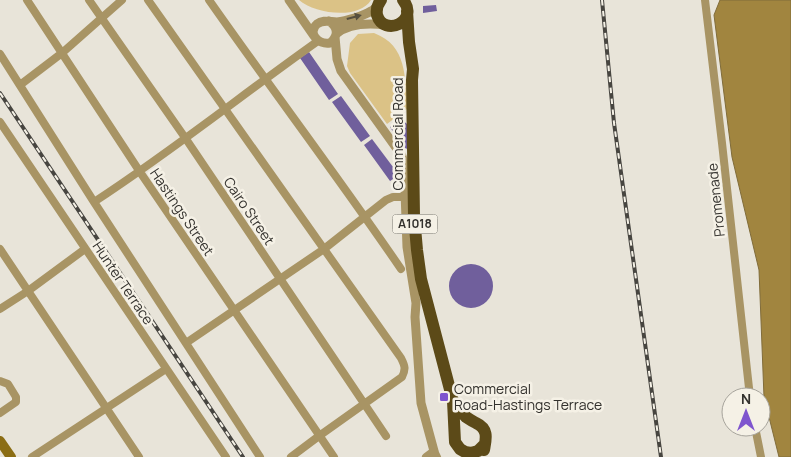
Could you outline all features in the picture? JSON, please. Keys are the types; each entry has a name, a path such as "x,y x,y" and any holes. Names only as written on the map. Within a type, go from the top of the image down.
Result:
{"highway":[{"path":"379,3 376,11 378,18 397,30 409,42"},
{"path":"388,26 398,25 403,21 406,16 405,6"},
{"name":"Commercial Road","path":"405,6 413,69 413,188 416,250 427,302 453,401 456,432"},
{"name":"Commercial Road","path":"453,401 464,416 474,422"},
{"path":"483,457 485,444 486,436 482,426 474,422 466,422 461,424 456,432 455,442 465,453 478,451 485,444"}],"main road":[{"path":"0,441 12,457"}],"street":[{"name":"Hastings Street","path":"28,0 140,172 334,457"},
{"name":"Cairo Street","path":"89,0 186,139 386,436"},
{"path":"20,85 62,53 122,0"},
{"path":"148,0 405,366 405,372 402,377 291,457"},
{"path":"209,0 401,269"},
{"path":"289,0 318,40 337,59"},
{"name":"Promenade","path":"705,0 748,387"},
{"path":"297,10 310,17 337,22 364,15 379,3"},
{"path":"318,40 314,28 318,24 327,21"},
{"path":"327,21 335,26 337,59"},
{"path":"94,202 186,139 318,40 330,43 341,31 356,26 373,24 388,26"},
{"path":"0,54 260,457"},
{"name":"Commercial Road","path":"337,59 341,71 402,156 404,163 406,247 416,303 415,317 421,402 436,454"},
{"name":"Hunter Terrace","path":"0,122 226,457"},
{"path":"186,343 324,249 386,200 393,197 405,197"},
{"path":"0,249 139,457"},
{"path":"0,310 85,249"},
{"path":"32,457 166,369"},
{"path":"0,380 8,384 16,397 16,402 0,413"},
{"path":"757,437 761,457"},
{"path":"426,457 436,454"}],"shaded area":[{"path":"299,0 371,0 357,10 336,13 315,9"},
{"path":"720,0 791,0 791,457 779,457 771,425 771,387 764,387 759,270 732,157 714,15"},
{"path":"374,33 385,39 399,54 404,74 408,108 387,124 350,73 347,66 350,43 358,34"}],"building":[{"path":"436,5 437,11 423,13 423,6"},
{"path":"309,52 338,94 329,100 300,58"},
{"path":"341,96 370,136 361,142 332,102"},
{"path":"401,118 410,127 408,149 404,148 390,127"},
{"path":"372,139 399,175 390,181 364,145"},
{"path":"467,264 475,264 487,270 493,286 487,302 475,308 467,308 455,302 449,290 449,282 455,270"}],"railway":[{"path":"602,0 614,123 661,457"},
{"path":"0,93 243,457"}],"place":[{"name":"Commercial Road-Hastings Terrace","path":"444,397"}]}
